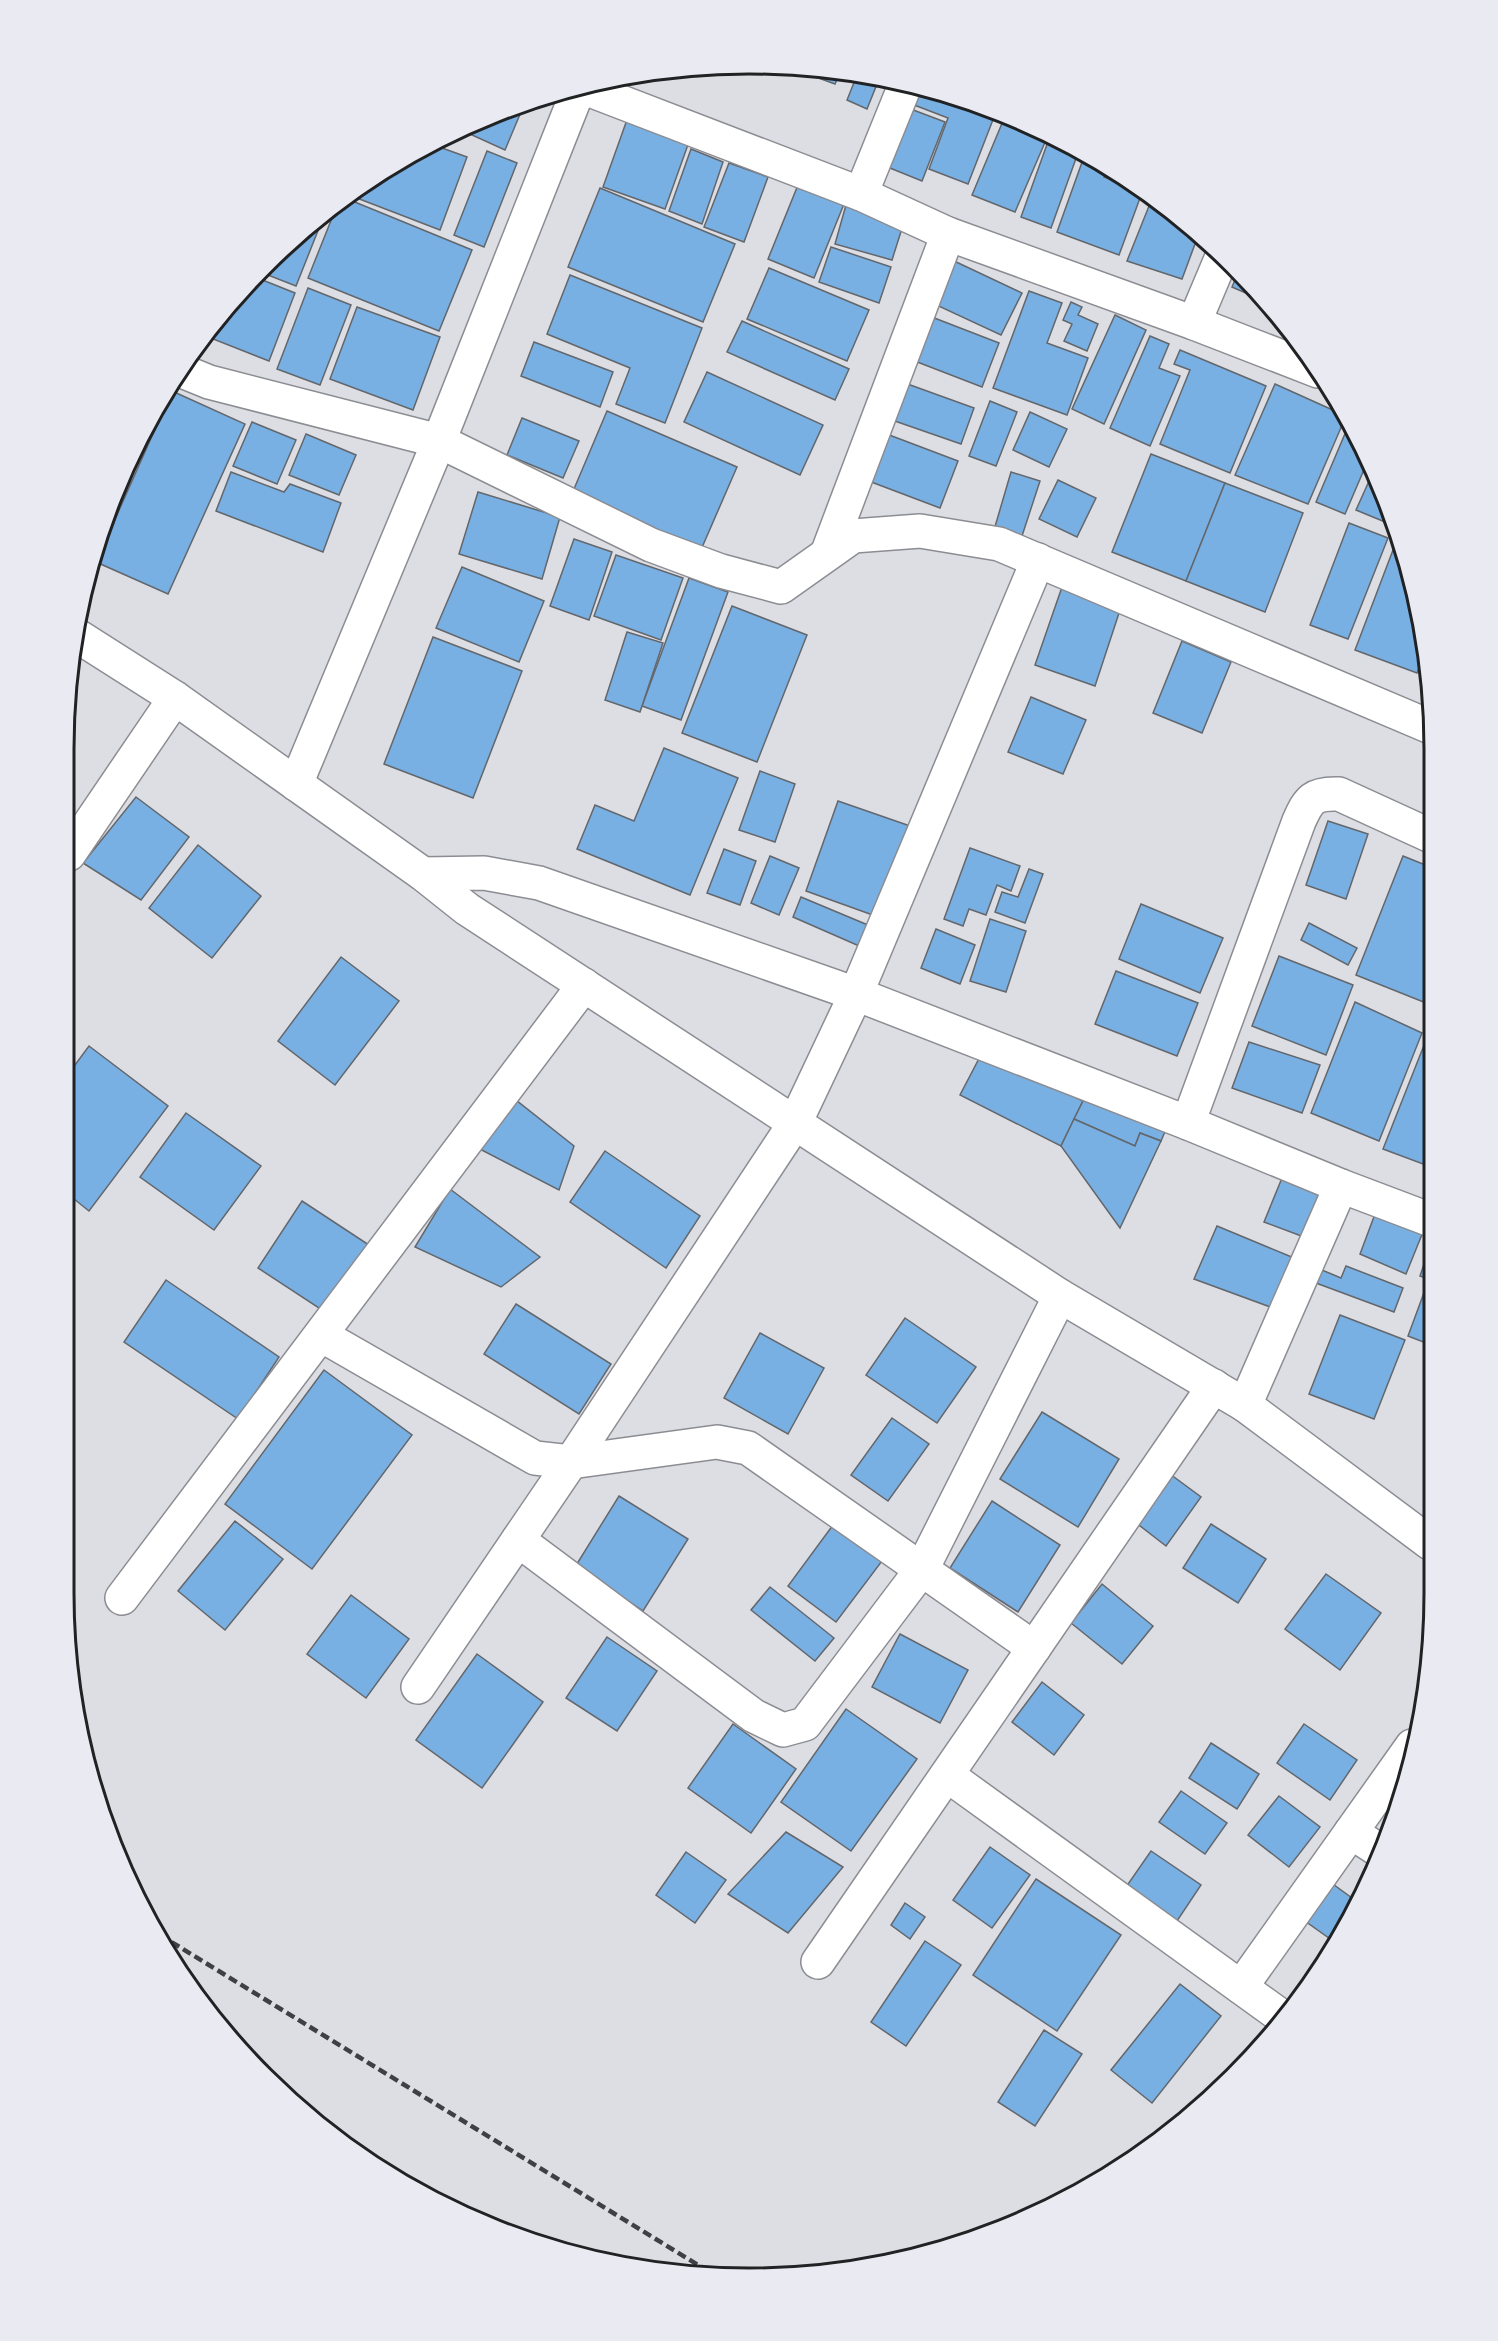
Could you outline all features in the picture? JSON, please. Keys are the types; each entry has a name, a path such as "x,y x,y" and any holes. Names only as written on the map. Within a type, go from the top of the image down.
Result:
{"street":[{"path":"594,92 861,194 948,234 1194,323 1305,366"},
{"path":"861,194 903,92"},
{"path":"296,784 439,441 577,96"},
{"path":"827,554 948,234"},
{"path":"1194,323 1219,264"},
{"path":"188,373 209,382 439,441 651,545 721,571 781,586 853,536 920,531 999,544 1423,724"},
{"path":"418,1687 571,1462 795,1123 856,994 1038,560"},
{"path":"82,639 175,698 423,874 467,909 1060,1296 1245,1404 1424,1538"},
{"path":"74,847 175,698"},
{"path":"1188,1123 1299,821 1313,797 1325,794 1339,795 1424,833"},
{"path":"423,874 484,873 540,883 856,994 1424,1217"},
{"path":"122,1598 584,985"},
{"path":"1245,1404 1341,1186"},
{"path":"518,1540 754,1716 783,1730 805,1724 922,1569 1060,1296"},
{"path":"321,1335 535,1458 571,1462 717,1442 748,1448 1034,1648"},
{"path":"818,1962 1214,1386"},
{"path":"1241,1987 1403,1758"},
{"path":"947,1775 1277,2013"},
{"path":"1351,1832 1374,1847"}],"building":[{"path":"816,77 837,79 835,84"},
{"path":"854,82 876,85 867,109 847,100"},
{"path":"912,94 993,119 968,184 929,169 948,118 909,103"},
{"path":"908,108 945,122 922,181 885,166"},
{"path":"520,113 505,150 470,134"},
{"path":"628,117 690,139 665,209 603,187"},
{"path":"1002,123 1045,142 1015,212 972,195"},
{"path":"1048,143 1076,158 1051,228 1021,217"},
{"path":"441,148 467,157 440,230 358,198 411,164"},
{"path":"691,149 723,162 702,224 669,211"},
{"path":"487,151 517,163 484,247 454,235"},
{"path":"1082,161 1140,198 1119,255 1057,232"},
{"path":"729,163 768,177 744,242 704,227"},
{"path":"798,185 844,204 814,278 768,259"},
{"path":"600,188 735,244 703,322 568,267"},
{"path":"354,202 472,250 439,331 308,278 332,218"},
{"path":"846,205 904,222 892,260 835,244"},
{"path":"1149,205 1196,242 1182,279 1127,261"},
{"path":"319,229 296,286 267,275"},
{"path":"831,247 891,267 879,303 819,282"},
{"path":"952,260 1022,293 1001,335 932,303"},
{"path":"769,268 869,310 847,361 747,319"},
{"path":"570,275 702,328 665,423 616,404 630,368 547,334"},
{"path":"263,280 295,293 269,361 212,339"},
{"path":"1235,280 1248,294 1232,287"},
{"path":"308,288 351,305 320,385 277,369"},
{"path":"1029,291 1062,303 1047,343 1088,358 1067,415 993,388"},
{"path":"1071,302 1082,307 1078,315 1098,324 1087,351 1064,341 1072,324 1063,320"},
{"path":"357,307 440,337 413,410 330,379"},
{"path":"924,314 999,343 982,387 907,358"},
{"path":"1115,315 1146,330 1104,424 1072,409"},
{"path":"742,321 849,369 835,400 727,352"},
{"path":"1150,336 1169,344 1159,368 1180,376 1150,446 1110,428"},
{"path":"534,342 613,372 600,407 521,376"},
{"path":"1180,350 1266,386 1230,473 1160,444 1190,370 1174,364"},
{"path":"707,372 823,425 800,475 684,422"},
{"path":"902,382 974,408 961,444 889,419"},
{"path":"1275,384 1334,410 1342,426 1308,504 1235,475"},
{"path":"175,393 245,424 168,594 100,564 108,534 159,420"},
{"path":"990,401 1017,412 996,466 969,456"},
{"path":"607,411 737,467 700,552 571,496"},
{"path":"1030,412 1067,429 1049,467 1013,450"},
{"path":"522,418 579,441 563,478 507,455"},
{"path":"252,422 296,440 277,484 233,466"},
{"path":"1346,432 1364,470 1345,514 1316,502"},
{"path":"884,433 958,461 940,508 866,480"},
{"path":"306,434 356,455 339,495 289,475"},
{"path":"1151,454 1225,483 1186,581 1112,552"},
{"path":"231,472 284,492 290,484 341,503 323,552 216,511"},
{"path":"1011,472 1040,481 1021,539 994,530"},
{"path":"1058,480 1096,498 1077,537 1039,519"},
{"path":"1369,481 1385,522 1356,510"},
{"path":"1225,483 1303,513 1265,612 1186,581"},
{"path":"478,492 560,517 542,579 459,554"},
{"path":"1349,523 1388,538 1348,639 1310,625"},
{"path":"574,539 612,552 589,620 550,606"},
{"path":"1393,550 1412,617 1419,666 1417,673 1355,650"},
{"path":"616,555 683,578 661,640 594,616"},
{"path":"462,567 544,601 519,662 436,628"},
{"path":"689,578 728,592 681,720 642,706"},
{"path":"1062,587 1121,607 1095,686 1035,665"},
{"path":"732,606 807,635 757,762 682,733"},
{"path":"627,632 663,643 640,712 605,700"},
{"path":"433,637 522,671 473,798 384,764"},
{"path":"1182,641 1231,662 1202,733 1153,713"},
{"path":"1031,697 1086,720 1063,774 1008,752"},
{"path":"664,748 738,778 690,895 577,849 595,805 634,821"},
{"path":"760,771 795,784 775,842 739,830"},
{"path":"136,797 189,837 141,900 83,863"},
{"path":"838,801 913,827 881,918 806,891"},
{"path":"1328,821 1368,834 1346,899 1306,885"},
{"path":"198,845 261,896 212,958 149,908"},
{"path":"970,848 1020,866 1011,891 997,885 986,915 969,909 963,926 944,919"},
{"path":"724,849 756,861 740,905 707,893"},
{"path":"770,856 799,868 779,915 751,903"},
{"path":"1403,856 1424,864 1424,1002 1356,975"},
{"path":"1029,869 1043,874 1025,923 995,912 1002,892 1018,897"},
{"path":"801,897 875,928 866,949 793,917"},
{"path":"1141,904 1223,938 1200,993 1119,959"},
{"path":"990,919 1026,931 1006,992 970,981"},
{"path":"1309,923 1357,948 1348,965 1301,940"},
{"path":"936,929 975,945 960,984 921,968"},
{"path":"1279,956 1353,985 1326,1055 1252,1026"},
{"path":"341,957 399,1001 335,1085 278,1041"},
{"path":"1116,971 1198,1003 1177,1056 1095,1024"},
{"path":"1355,1002 1422,1033 1379,1141 1311,1113"},
{"path":"1249,1042 1320,1065 1302,1113 1232,1088"},
{"path":"1424,1045 1424,1164 1383,1149"},
{"path":"89,1046 168,1106 89,1211 74,1199 74,1066"},
{"path":"983,1051 1083,1101 1061,1146 960,1095"},
{"path":"507,1093 574,1146 559,1190 470,1144"},
{"path":"1087,1093 1169,1122 1161,1141 1140,1133 1135,1146 1074,1119"},
{"path":"186,1113 261,1166 214,1230 140,1177"},
{"path":"1074,1119 1135,1146 1140,1133 1161,1141 1120,1228 1061,1146"},
{"path":"605,1151 700,1216 666,1268 570,1202"},
{"path":"1282,1178 1322,1194 1304,1237 1264,1222"},
{"path":"450,1189 540,1257 501,1287 415,1247"},
{"path":"302,1201 369,1245 325,1312 258,1268"},
{"path":"1375,1214 1423,1232 1406,1274 1360,1254"},
{"path":"1217,1226 1294,1258 1273,1308 1194,1279"},
{"path":"1424,1264 1424,1277 1420,1276"},
{"path":"1346,1266 1403,1288 1394,1312 1316,1283 1322,1270 1341,1278"},
{"path":"166,1280 279,1357 238,1419 124,1342"},
{"path":"1424,1293 1424,1342 1408,1336"},
{"path":"516,1304 611,1364 579,1414 484,1354"},
{"path":"1340,1315 1405,1340 1374,1419 1309,1394"},
{"path":"905,1318 976,1367 937,1423 866,1375"},
{"path":"760,1333 824,1368 788,1434 724,1398"},
{"path":"324,1370 412,1435 312,1569 225,1504"},
{"path":"1042,1412 1119,1459 1078,1527 1000,1479"},
{"path":"892,1418 929,1444 888,1501 851,1475"},
{"path":"1170,1474 1201,1497 1166,1546 1135,1522"},
{"path":"619,1496 688,1539 643,1611 575,1567"},
{"path":"992,1501 1060,1545 1018,1612 950,1568"},
{"path":"235,1521 283,1559 225,1630 178,1591"},
{"path":"1211,1524 1266,1559 1238,1603 1183,1568"},
{"path":"833,1525 882,1561 836,1622 788,1586"},
{"path":"1326,1574 1381,1613 1340,1670 1285,1629"},
{"path":"1102,1584 1153,1626 1122,1664 1071,1623"},
{"path":"770,1587 834,1638 815,1661 751,1610"},
{"path":"351,1595 409,1639 366,1698 307,1654"},
{"path":"900,1634 968,1670 940,1723 872,1687"},
{"path":"607,1637 657,1671 617,1731 566,1698"},
{"path":"477,1654 543,1702 482,1788 416,1740"},
{"path":"1042,1682 1084,1715 1054,1755 1012,1722"},
{"path":"846,1709 917,1759 851,1851 781,1802"},
{"path":"733,1724 796,1769 751,1833 688,1788"},
{"path":"1304,1724 1357,1760 1330,1800 1277,1763"},
{"path":"1211,1743 1259,1774 1237,1809 1189,1778"},
{"path":"1181,1791 1227,1823 1205,1854 1159,1822"},
{"path":"1279,1796 1320,1827 1289,1867 1248,1835"},
{"path":"786,1832 843,1867 788,1933 728,1894"},
{"path":"990,1847 1030,1875 992,1928 953,1900"},
{"path":"1151,1851 1201,1885 1177,1921 1126,1887"},
{"path":"686,1852 726,1880 695,1923 656,1895"},
{"path":"1036,1879 1121,1935 1057,2031 973,1975"},
{"path":"1326,1879 1351,1898 1329,1938 1298,1916"},
{"path":"905,1903 925,1917 910,1939 891,1925"},
{"path":"925,1941 961,1965 906,2046 871,2022"},
{"path":"1180,1984 1221,2016 1152,2103 1111,2070"},
{"path":"1044,2030 1082,2054 1035,2126 998,2102"}],"railway":[{"path":"171,1942 699,2265"}]}
